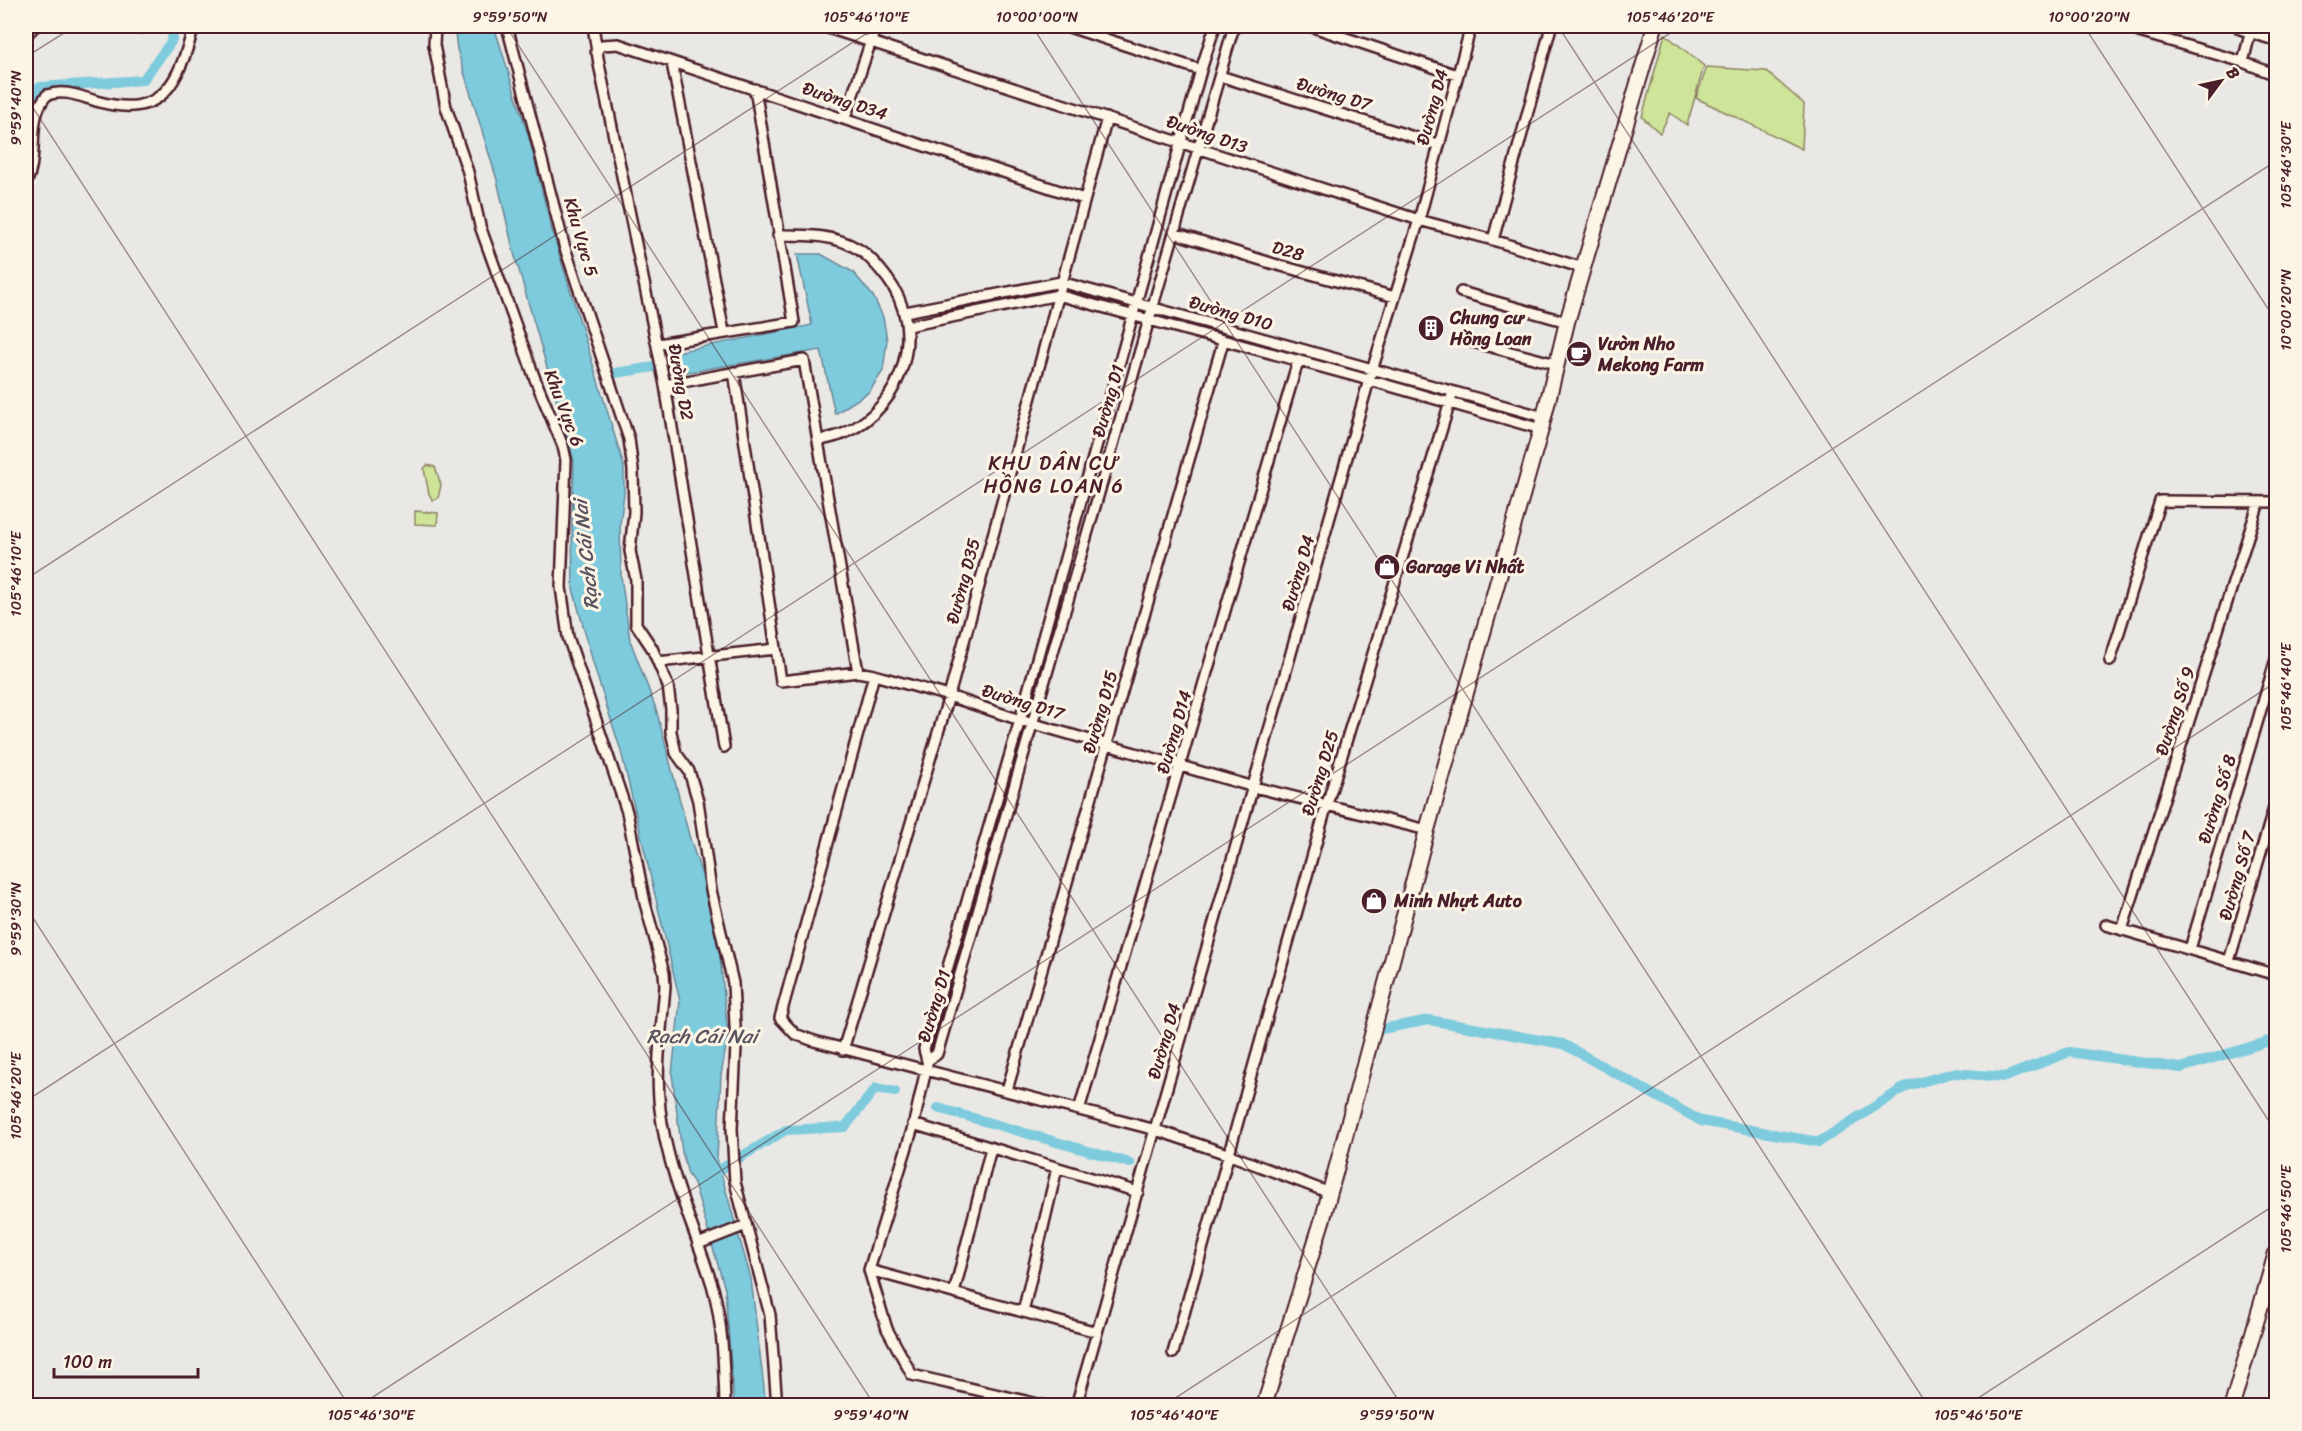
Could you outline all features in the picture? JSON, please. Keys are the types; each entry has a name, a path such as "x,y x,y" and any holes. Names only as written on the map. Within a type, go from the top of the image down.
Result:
{"highway":[{"path":"2246,30 2277,37"}],"street":[{"path":"26,35 35,26"},
{"path":"126,26 139,28 141,26"},
{"path":"26,183 33,155 36,110 47,94 63,92 129,108 140,107 151,102 165,93 174,82 188,50 194,26"},
{"name":"Khu Vực 6","path":"435,26 434,45 446,107 468,172 480,226 535,379 563,446 566,460 561,588 568,637 622,797 639,878 664,973 658,1083 660,1110 680,1195 701,1242 718,1311 725,1406"},
{"name":"Khu Vực 5","path":"507,26 564,245 629,439 633,470 634,512 630,551 636,580 636,624 652,648 668,686 671,732 676,753 688,771 698,801 711,890 733,984 736,1046 732,1129 735,1182 742,1226 770,1315 777,1406"},
{"name":"Đường D2","path":"592,26 658,344 724,747"},
{"name":"Đường D13","path":"822,26 1419,220 1583,268"},
{"path":"845,118 876,26"},
{"path":"1066,26 1201,70"},
{"name":"Đường D1","path":"926,1066 924,1049 1020,720 1132,314 1215,26"},
{"name":"Đường D1","path":"926,1066 937,1053 1035,724 1152,307 1234,26"},
{"path":"1310,26 1457,75"},
{"name":"Đường D4","path":"1076,1406 1371,375 1419,220 1471,26"},
{"path":"1493,240 1548,26"},
{"path":"1264,1406 1330,1193 1427,830 1542,423 1567,322 1655,26"},
{"path":"2131,26 2139,32 2242,62 2277,75"},
{"path":"2242,62 2246,30"},
{"name":"Đường D34","path":"597,51 602,45 618,44 1084,199"},
{"path":"672,63 724,332"},
{"name":"Đường D7","path":"1220,76 1439,145"},
{"path":"658,344 794,322 755,89"},
{"name":"Đường D35","path":"843,1050 949,696 1107,118"},
{"name":"D28","path":"1174,233 1274,264 1395,297"},
{"path":"778,235 834,238 859,249 879,267 894,287 905,312 908,326 904,366 894,389 879,408 858,426 844,434 818,441"},
{"name":"Đường D10","path":"905,312 1061,282 1152,307 1371,375 1450,404 1542,423"},
{"path":"1461,292 1567,322"},
{"name":"Đường D10","path":"908,326 1058,295 1298,361 1453,392 1542,423"},
{"path":"1469,340 1556,364"},
{"name":"Đường D15","path":"1006,1090 1223,342"},
{"path":"665,385 804,360 858,672"},
{"name":"Đường D14","path":"1079,1110 1298,361"},
{"path":"658,662 776,649 734,372"},
{"name":"Đường D25","path":"1173,1353 1327,804 1453,392"},
{"path":"2110,660 2160,501 2277,502"},
{"name":"Đường Số 9","path":"2122,930 2259,502"},
{"name":"Đường D17","path":"776,649 781,681 858,672 874,675 949,696 1020,720 1254,787 1427,830"},
{"name":"Đường Số 8","path":"2190,949 2277,659"},
{"path":"874,675 780,1018 795,1034 843,1050 926,1066 1156,1130 1330,1193"},
{"name":"Đường Số 7","path":"2229,961 2277,801"},
{"path":"2106,925 2277,975"},
{"path":"926,1066 913,1124 869,1270 887,1329 912,1375 1047,1406"},
{"path":"913,1124 1138,1192"},
{"path":"954,1293 990,1148"},
{"path":"1023,1312 1057,1168"},
{"path":"701,1242 742,1226"},
{"path":"2232,1406 2277,1254"},
{"path":"869,1270 1097,1332"}],"green space":[{"path":"1665,34 1704,66 1687,125 1670,113 1660,133 1642,117"},
{"path":"1707,67 1766,71 1804,104 1802,149 1696,98"},
{"path":"427,465 435,467 441,485 438,498 433,501 429,494 424,469"},
{"path":"415,511 438,513 437,525 415,524"}],"water":[{"name":"Rạch Cái Nai","path":"454,26 494,26 529,138 551,227 624,466 624,494 620,524 621,576 630,640 656,709 690,839 706,887 720,956 728,1035 721,1075 717,1159 751,1279 766,1405 734,1405 725,1289 694,1183 688,1174 682,1152 672,1074 680,1001 621,751 596,673 573,589 574,461 514,253 497,180 457,49"},
{"path":"797,254 821,254 853,272 873,296 883,317 887,340 883,371 869,392 835,414 821,350 676,374 671,353 812,325"}],"waterway":[{"path":"26,102 40,87 143,80 171,42 175,26"},
{"path":"615,373 654,367"},
{"path":"1382,1029 1429,1020 1563,1044 1701,1121 1819,1142 1907,1086 1953,1073 2005,1077 2069,1052 2181,1068 2276,1039"},
{"path":"709,1176 786,1130 845,1127 876,1088 895,1092"},
{"path":"938,1108 1130,1163"}],"place":[{"name":"Chung cư Hồng Loan","path":"1431,328"},
{"name":"Vườn Nho Mekong Farm","path":"1579,354"},
{"name":"Garage Vi Nhất","path":"1387,567"},
{"name":"Minh Nhựt Auto","path":"1374,901"}],"district":[{"name":"KHU DÂN CƯ HỒNG LOAN 6","path":"1054,474"}]}
